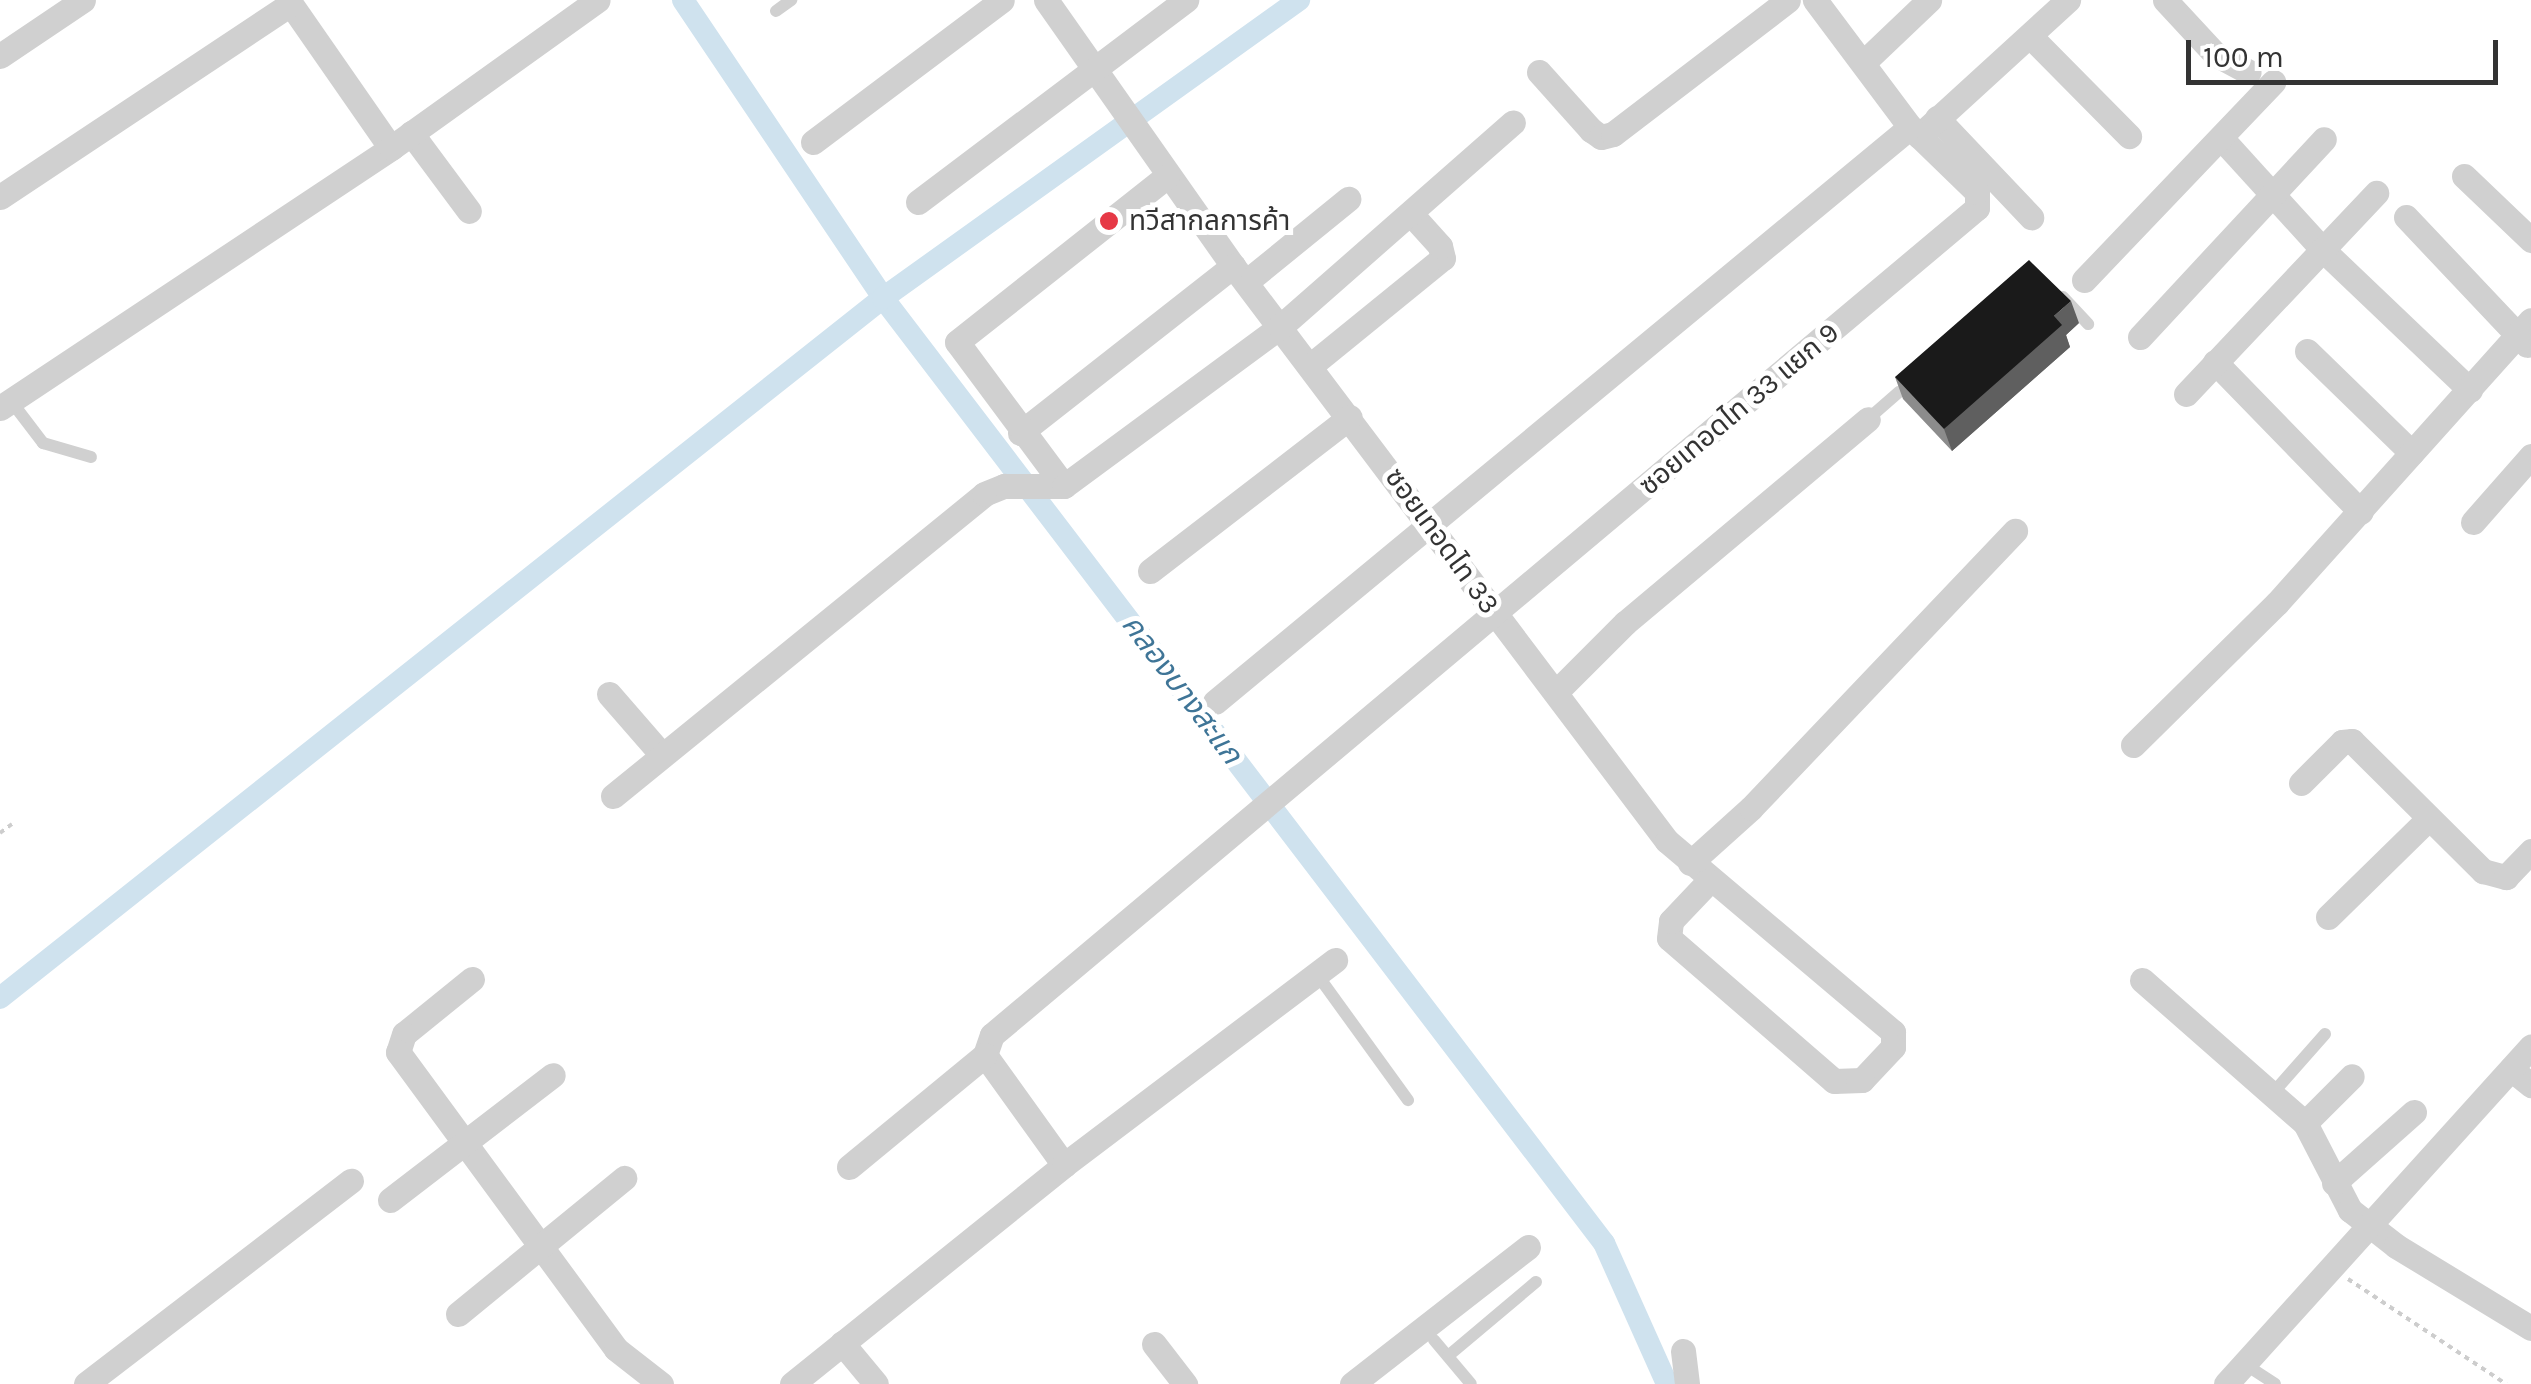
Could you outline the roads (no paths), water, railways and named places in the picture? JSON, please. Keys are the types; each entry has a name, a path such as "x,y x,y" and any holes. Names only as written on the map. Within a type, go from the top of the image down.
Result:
{"street":[{"path":"0,56 83,0"},
{"path":"6,404 401,140 598,0"},
{"path":"813,142 1002,0"},
{"name":"ซอยเทอดไท 33","path":"1046,0 1167,176 1432,523 1496,616 1699,872 1893,1032 1892,1046 1862,1080 1834,1080 1668,938 1671,921 1699,872"},
{"path":"918,202 1186,0"},
{"path":"1539,72 1591,130 1601,137 1613,134 1788,0"},
{"path":"1815,0 1922,127 2031,218"},
{"path":"1864,62 1929,0"},
{"path":"1214,702 1922,127 2068,0"},
{"path":"2165,0 2215,54 2249,72"},
{"path":"0,197 290,2 401,140 469,211"},
{"path":"2030,36 2129,136"},
{"path":"2084,280 2274,82"},
{"path":"613,796 984,494 1004,486 1058,488 1280,327 1414,216 1513,122"},
{"name":"ซอยเทอดไท 33 แยก 9","path":"849,1167 985,1055 992,1035 1282,785 1496,616 1980,201 1922,127"},
{"path":"2222,139 2276,192 2323,250 2470,390"},
{"path":"2140,336 2324,139"},
{"path":"1058,488 957,342 1167,176"},
{"path":"2464,176 2531,240"},
{"path":"2186,394 2376,193"},
{"path":"1020,433 1348,199"},
{"path":"1310,366 1443,258 1440,246 1414,216"},
{"path":"2132,745 2361,512 2470,390 2527,335 2406,216"},
{"path":"2306,351 2412,453"},
{"path":"2215,362 2361,512"},
{"path":"1150,571 1350,418"},
{"path":"1557,691 1626,623 1868,419"},
{"path":"2473,522 2531,456"},
{"path":"1699,872 1751,808 2015,531"},
{"path":"609,694 662,755"},
{"path":"2301,783 2342,742 2352,741 2493,877 2512,872 2531,851"},
{"path":"2328,917 2429,818"},
{"path":"792,1384 1064,1164 1325,967"},
{"path":"472,979 397,1047 536,1246 616,1349 661,1384"},
{"path":"2142,980 2305,1123 2350,1210 2531,1328"},
{"path":"2226,1384 2521,1077 2531,1047"},
{"path":"985,1055 1064,1164"},
{"path":"390,1200 554,1074"},
{"path":"2305,1123 2352,1076"},
{"path":"2334,1183 2414,1112"},
{"path":"458,1314 536,1246 624,1178"},
{"path":"86,1384 351,1181"},
{"path":"1352,1384 1528,1247"},
{"path":"842,1343 876,1384"},
{"path":"1154,1344 1186,1384"},
{"path":"1683,1351 1687,1384"}],"lane":[{"path":"776,11 791,0"},
{"path":"2050,283 2088,324"},
{"path":"1868,419 1898,392"},
{"path":"6,404 43,444 91,458"},
{"path":"1325,967 1408,1100"},
{"path":"2272,1094 2324,1034"},
{"path":"1448,1356 1536,1282"},
{"path":"1434,1340 1472,1384"},
{"path":"2243,1363 2275,1384"}],"waterway":[{"name":"คลองบางสะแก","path":"683,0 883,298 1604,1243 1667,1384"},
{"path":"0,998 883,298 1299,0"}],"place":[{"name":"ทวีสากลการค้า","path":"1109,221"}]}
